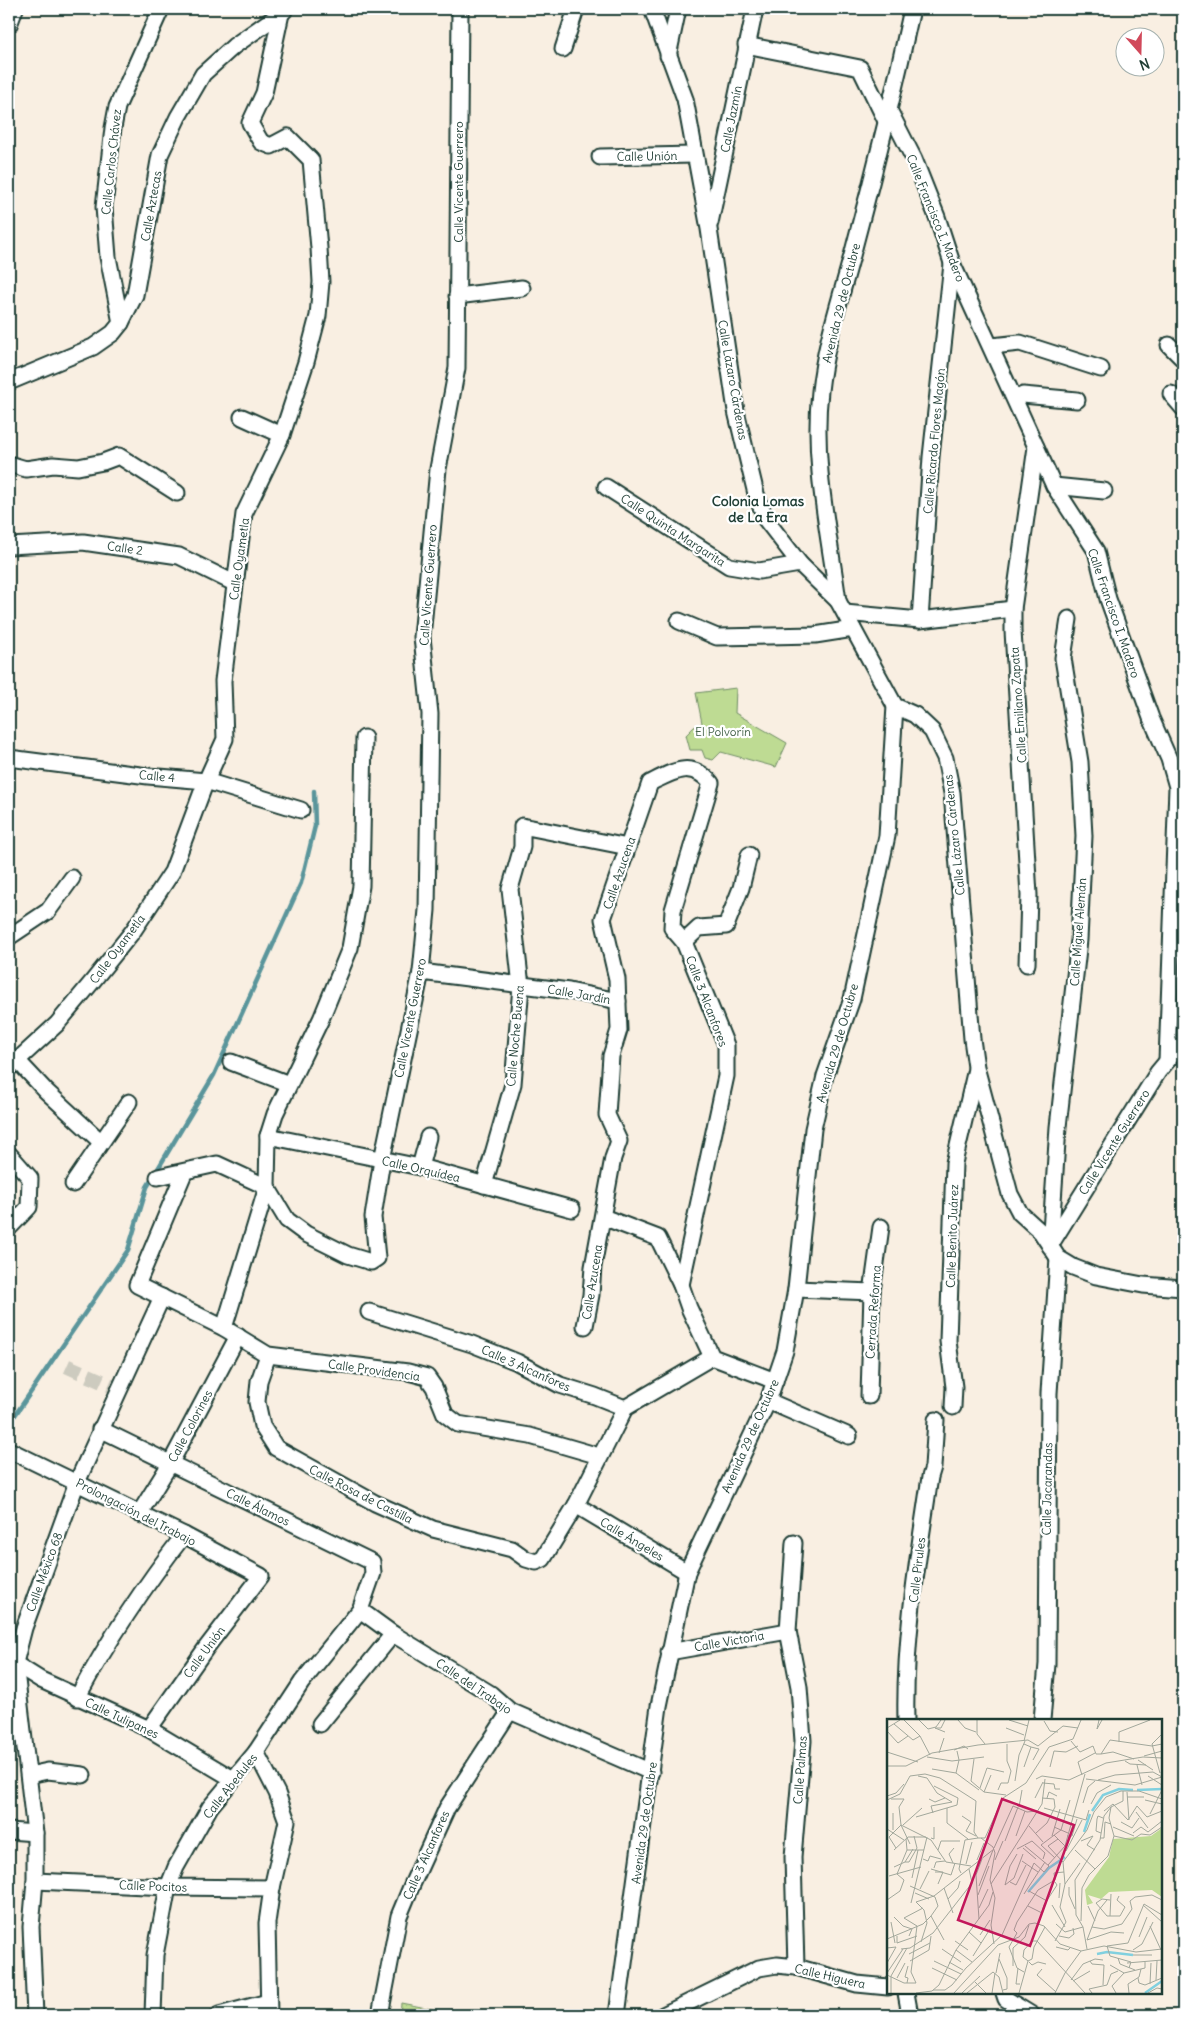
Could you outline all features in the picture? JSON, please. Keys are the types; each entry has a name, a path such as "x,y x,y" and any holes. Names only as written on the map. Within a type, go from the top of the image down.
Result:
{"street":[{"path":"9,26 15,9"},
{"name":"Calle Carlos Chávez","path":"121,323 108,257 104,207 112,138 117,107 161,9"},
{"name":"Calle Vicente Guerrero","path":"267,1187 287,1220 306,1234 348,1255 371,1262 377,1258 373,1217 382,1160 421,972 426,910 430,714 422,637 438,469 457,368 460,9"},
{"path":"564,49 576,9"},
{"name":"Calle Lázaro Cárdenas","path":"652,9 668,57 685,99 709,229 736,411 756,494 766,520 800,564 841,607 895,706 915,715 932,731 945,758 952,793 972,1039 976,1067 1010,1194 1020,1213 1040,1232 1054,1252 1096,1276 1143,1285 1183,1288"},
{"path":"668,57 678,9"},
{"name":"Calle Jazmín","path":"709,229 755,9"},
{"name":"Avenida 29 de Octubre","path":"841,607 820,466 818,428 820,390 832,331 889,118 912,9"},
{"name":"Calle Aztecas","path":"9,382 92,348 113,333 121,323 134,295 160,155 189,95 208,69 234,46 283,11"},
{"name":"Calle Oyametla","path":"13,1064 57,1024 133,931 172,872 206,781 225,739 223,681 244,514 282,435 306,362 318,316 321,282 311,160 288,137 271,146 261,142 250,123 264,92 283,11"},
{"name":"Calle Francisco I. Madero","path":"746,45 860,68 914,159 937,217 952,263 992,346 1054,486 1096,551 1108,599 1151,718 1169,759 1177,788 1167,1061"},
{"name":"Calle Unión","path":"600,156 694,156"},
{"name":"Calle Ricardo Flores Magón","path":"920,620 931,457 952,263"},
{"path":"457,296 522,288"},
{"path":"992,346 1020,343 1101,369"},
{"path":"1169,345 1183,359"},
{"path":"1170,394 1183,408"},
{"path":"1016,399 1023,395 1076,400"},
{"path":"242,417 282,435"},
{"name":"Calle Emiliano Zapata","path":"1027,964 1029,895 1013,631 1014,609 1036,448"},
{"path":"9,464 26,469 53,465 78,467 103,462 119,456 177,492"},
{"path":"1054,486 1104,491"},
{"name":"Calle Quinta Margarita","path":"606,487 730,566 759,571 800,564"},
{"name":"Calle 2","path":"9,546 83,542 179,556 234,582"},
{"path":"841,607 920,620 1014,609"},
{"name":"Calle Miguel Alemán","path":"1054,1252 1058,1126 1079,940 1084,836 1080,762 1064,658 1069,619"},
{"path":"679,621 717,637 816,635 853,629"},
{"name":"Avenida 29 de Octubre","path":"618,2015 669,1652 687,1572 768,1401 785,1352 796,1289 813,1129 826,1076 852,999 887,836 895,706"},
{"path":"224,1328 267,1187 268,1136 289,1084 321,1019 350,948 361,886 364,738"},
{"name":"Calle 4","path":"9,758 148,776 206,781 301,810"},
{"name":"Calle Azucena","path":"585,1326 591,1296 593,1267 613,1158 619,1141 607,1114 611,1056 619,1030 617,979 603,920 650,783 672,772 686,768 702,773 711,783"},
{"name":"Calle 3 Alcanfores","path":"682,1285 726,1076 726,1045 684,942 672,928 673,910 711,783"},
{"name":"Calle Noche Buena","path":"484,1185 512,1084 521,986 510,889 522,848 522,826 628,848"},
{"path":"684,942 699,928 726,926 741,888 749,855"},
{"path":"9,937 48,911 72,878"},
{"name":"Calle Jardín","path":"421,972 568,991 618,1001"},
{"name":"Calle Vicente Guerrero","path":"1054,1252 1167,1061 1183,1042"},
{"path":"231,1062 289,1084"},
{"path":"13,1064 46,1091 101,1142"},
{"name":"Calle Benito Juárez","path":"953,1407 954,1387 948,1340 954,1163 976,1067"},
{"path":"73,1184 129,1102"},
{"name":"Calle Orquídea","path":"268,1136 420,1167 572,1209"},
{"path":"420,1167 428,1137"},
{"path":"9,1154 30,1178 29,1207 9,1228"},
{"path":"158,1177 184,1173 217,1164 267,1187"},
{"name":"Calle Providencia","path":"184,1173 137,1285 224,1328 268,1355 408,1372 427,1377 434,1387 445,1414 458,1424 530,1436 599,1456"},
{"path":"603,1217 658,1238 682,1285 688,1308 712,1356 776,1381"},
{"name":"Cerrada Reforma","path":"869,1396 872,1292 881,1227"},
{"name":"Calle Jacarandas","path":"1042,1719 1047,1664 1048,1393 1054,1252"},
{"path":"796,1289 872,1292"},
{"name":"Calle México 68","path":"35,2015 31,1927 35,1882 35,1833 30,1776 12,1662 77,1482 162,1297"},
{"name":"Calle 3 Alcanfores","path":"369,1312 472,1344 517,1362 560,1386 595,1396 625,1408"},
{"name":"Calle Colorines","path":"139,1514 170,1464 238,1336"},
{"name":"Calle Rosa de Castilla","path":"268,1355 259,1381 257,1402 262,1426 276,1448 375,1503 433,1529 512,1549 526,1560 536,1562 543,1559 576,1505"},
{"path":"576,1505 599,1456 625,1408 712,1356"},
{"path":"768,1401 849,1436"},
{"name":"Calle Pirules","path":"906,1719 905,1680 910,1624 933,1467 936,1420"},
{"name":"Calle Álamos","path":"100,1429 372,1562 372,1573 360,1610"},
{"name":"Prolongación del Trabajo","path":"16,1453 184,1535 261,1576"},
{"name":"Calle Ángeles","path":"576,1505 687,1572"},
{"path":"77,1698 100,1656 184,1535"},
{"name":"Calle Palmas","path":"794,1544 788,1631 799,1688 803,1741 793,1856 796,1967"},
{"name":"Calle Unión","path":"149,1729 206,1648 261,1576"},
{"name":"Calle del Trabajo","path":"360,1610 393,1634 484,1689 510,1711 651,1772"},
{"name":"Calle Abedules","path":"153,2015 155,1955 168,1887 176,1867 210,1808 256,1752 302,1682 360,1610"},
{"name":"Calle Victoria","path":"669,1652 788,1631"},
{"path":"320,1724 393,1634"},
{"name":"Calle Tulipanes","path":"12,1662 41,1680 77,1698 149,1729 233,1778"},
{"name":"Calle 3 Alcanfores","path":"380,2015 399,1916 410,1887 447,1808 510,1711"},
{"path":"219,2015 269,2009 268,1923 272,1888 286,1821 277,1793 256,1752"},
{"path":"30,1776 48,1771 83,1775"},
{"path":"9,1831 35,1833"},
{"name":"Calle Pocitos","path":"35,1882 168,1887 272,1888"},
{"name":"Calle Higuera","path":"663,2015 759,1968 777,1966 796,1967 857,1984 887,1987"},
{"path":"906,1994 910,2015"},
{"path":"1004,1994 1006,1998 1032,2015"}],"green space":[{"name":"El Polvorín","path":"736,688 735,713 787,743 776,767 721,752 713,760 705,758 702,750 690,750 686,735 694,727 702,723 696,693"},
{"path":"401,2003 452,2013 451,2015 400,2015"}],"waterway":[{"path":"9,1424 128,1250 147,1187 214,1075 301,883 315,826 314,791"}],"tunnel":[{"path":"67,1366 119,1389"}],"district":[{"name":"Colonia Lomas de La Era","path":"758,510"}]}
